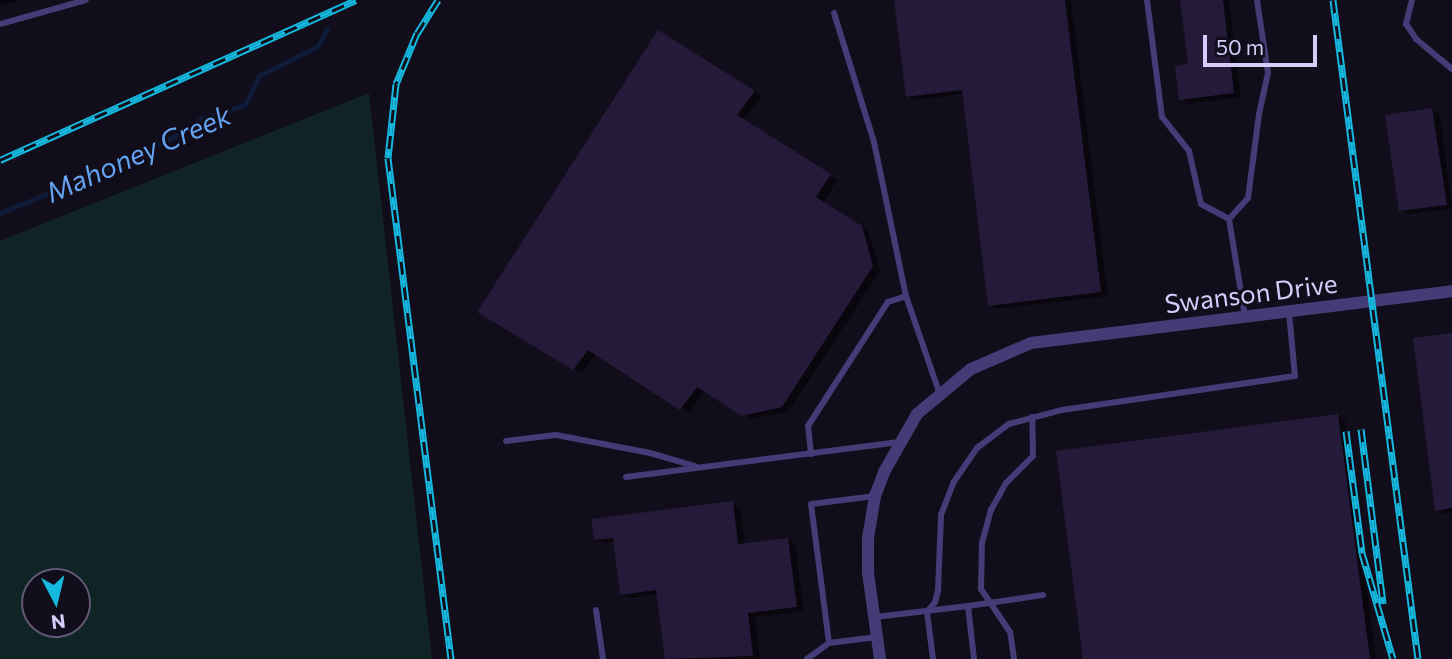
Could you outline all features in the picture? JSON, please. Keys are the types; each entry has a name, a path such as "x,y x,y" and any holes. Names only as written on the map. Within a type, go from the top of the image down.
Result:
{"street":[{"name":"Swanson Drive","path":"880,659 868,538 875,496 900,442 917,414 971,369 1031,343 1452,291"}],"lane":[{"path":"0,24 86,0"},
{"path":"1147,0 1162,117 1189,151 1201,204 1229,219"},
{"path":"1229,219 1248,198 1259,114 1268,73 1257,0"},
{"path":"1412,0 1406,24 1416,39 1452,69"},
{"path":"834,13 874,142 906,296 940,395"},
{"path":"1229,219 1245,317"},
{"path":"811,454 808,426 888,302 906,296"},
{"path":"933,659 927,612 938,591 941,515 953,483 977,448 1009,424 1032,417 1295,376 1289,312"},
{"path":"1014,659 1010,632 981,589 982,543 991,510 1006,483 1033,456 1032,417"},
{"path":"506,441 556,436 650,453 701,468"},
{"path":"626,477 900,442"},
{"path":"829,643 811,504 875,496"},
{"path":"874,617 1043,595"},
{"path":"968,606 974,659"},
{"path":"596,610 603,659"},
{"path":"807,659 829,643 877,637"}],"green space":[{"path":"369,93 432,659 0,659 0,241"}],"building":[{"path":"894,0 1065,0 1101,292 988,306 962,90 906,97"},
{"path":"1180,0 1223,0 1234,93 1179,100 1175,66 1188,64"},
{"path":"658,30 755,91 737,115 831,174 816,197 862,226 873,266 782,407 742,416 697,387 680,410 588,350 573,370 477,312"},
{"path":"1432,108 1447,205 1399,211 1385,115"},
{"path":"1452,333 1452,508 1435,511 1413,338"},
{"path":"1338,414 1370,659 1083,659 1056,451"},
{"path":"733,501 738,544 788,538 797,607 748,613 753,656 665,659 656,590 620,595 613,538 594,540 591,519"}],"waterway":[{"name":"Mahoney Creek","path":"0,213 122,163 175,136 201,119 245,105 259,76 318,46 327,29"}],"railway":[{"path":"0,160 356,0"},
{"path":"438,0 417,33 396,84 388,158 451,659"},
{"path":"1333,0 1418,659"},
{"path":"1361,429 1383,604"},
{"path":"1346,431 1362,553 1393,659"}]}
